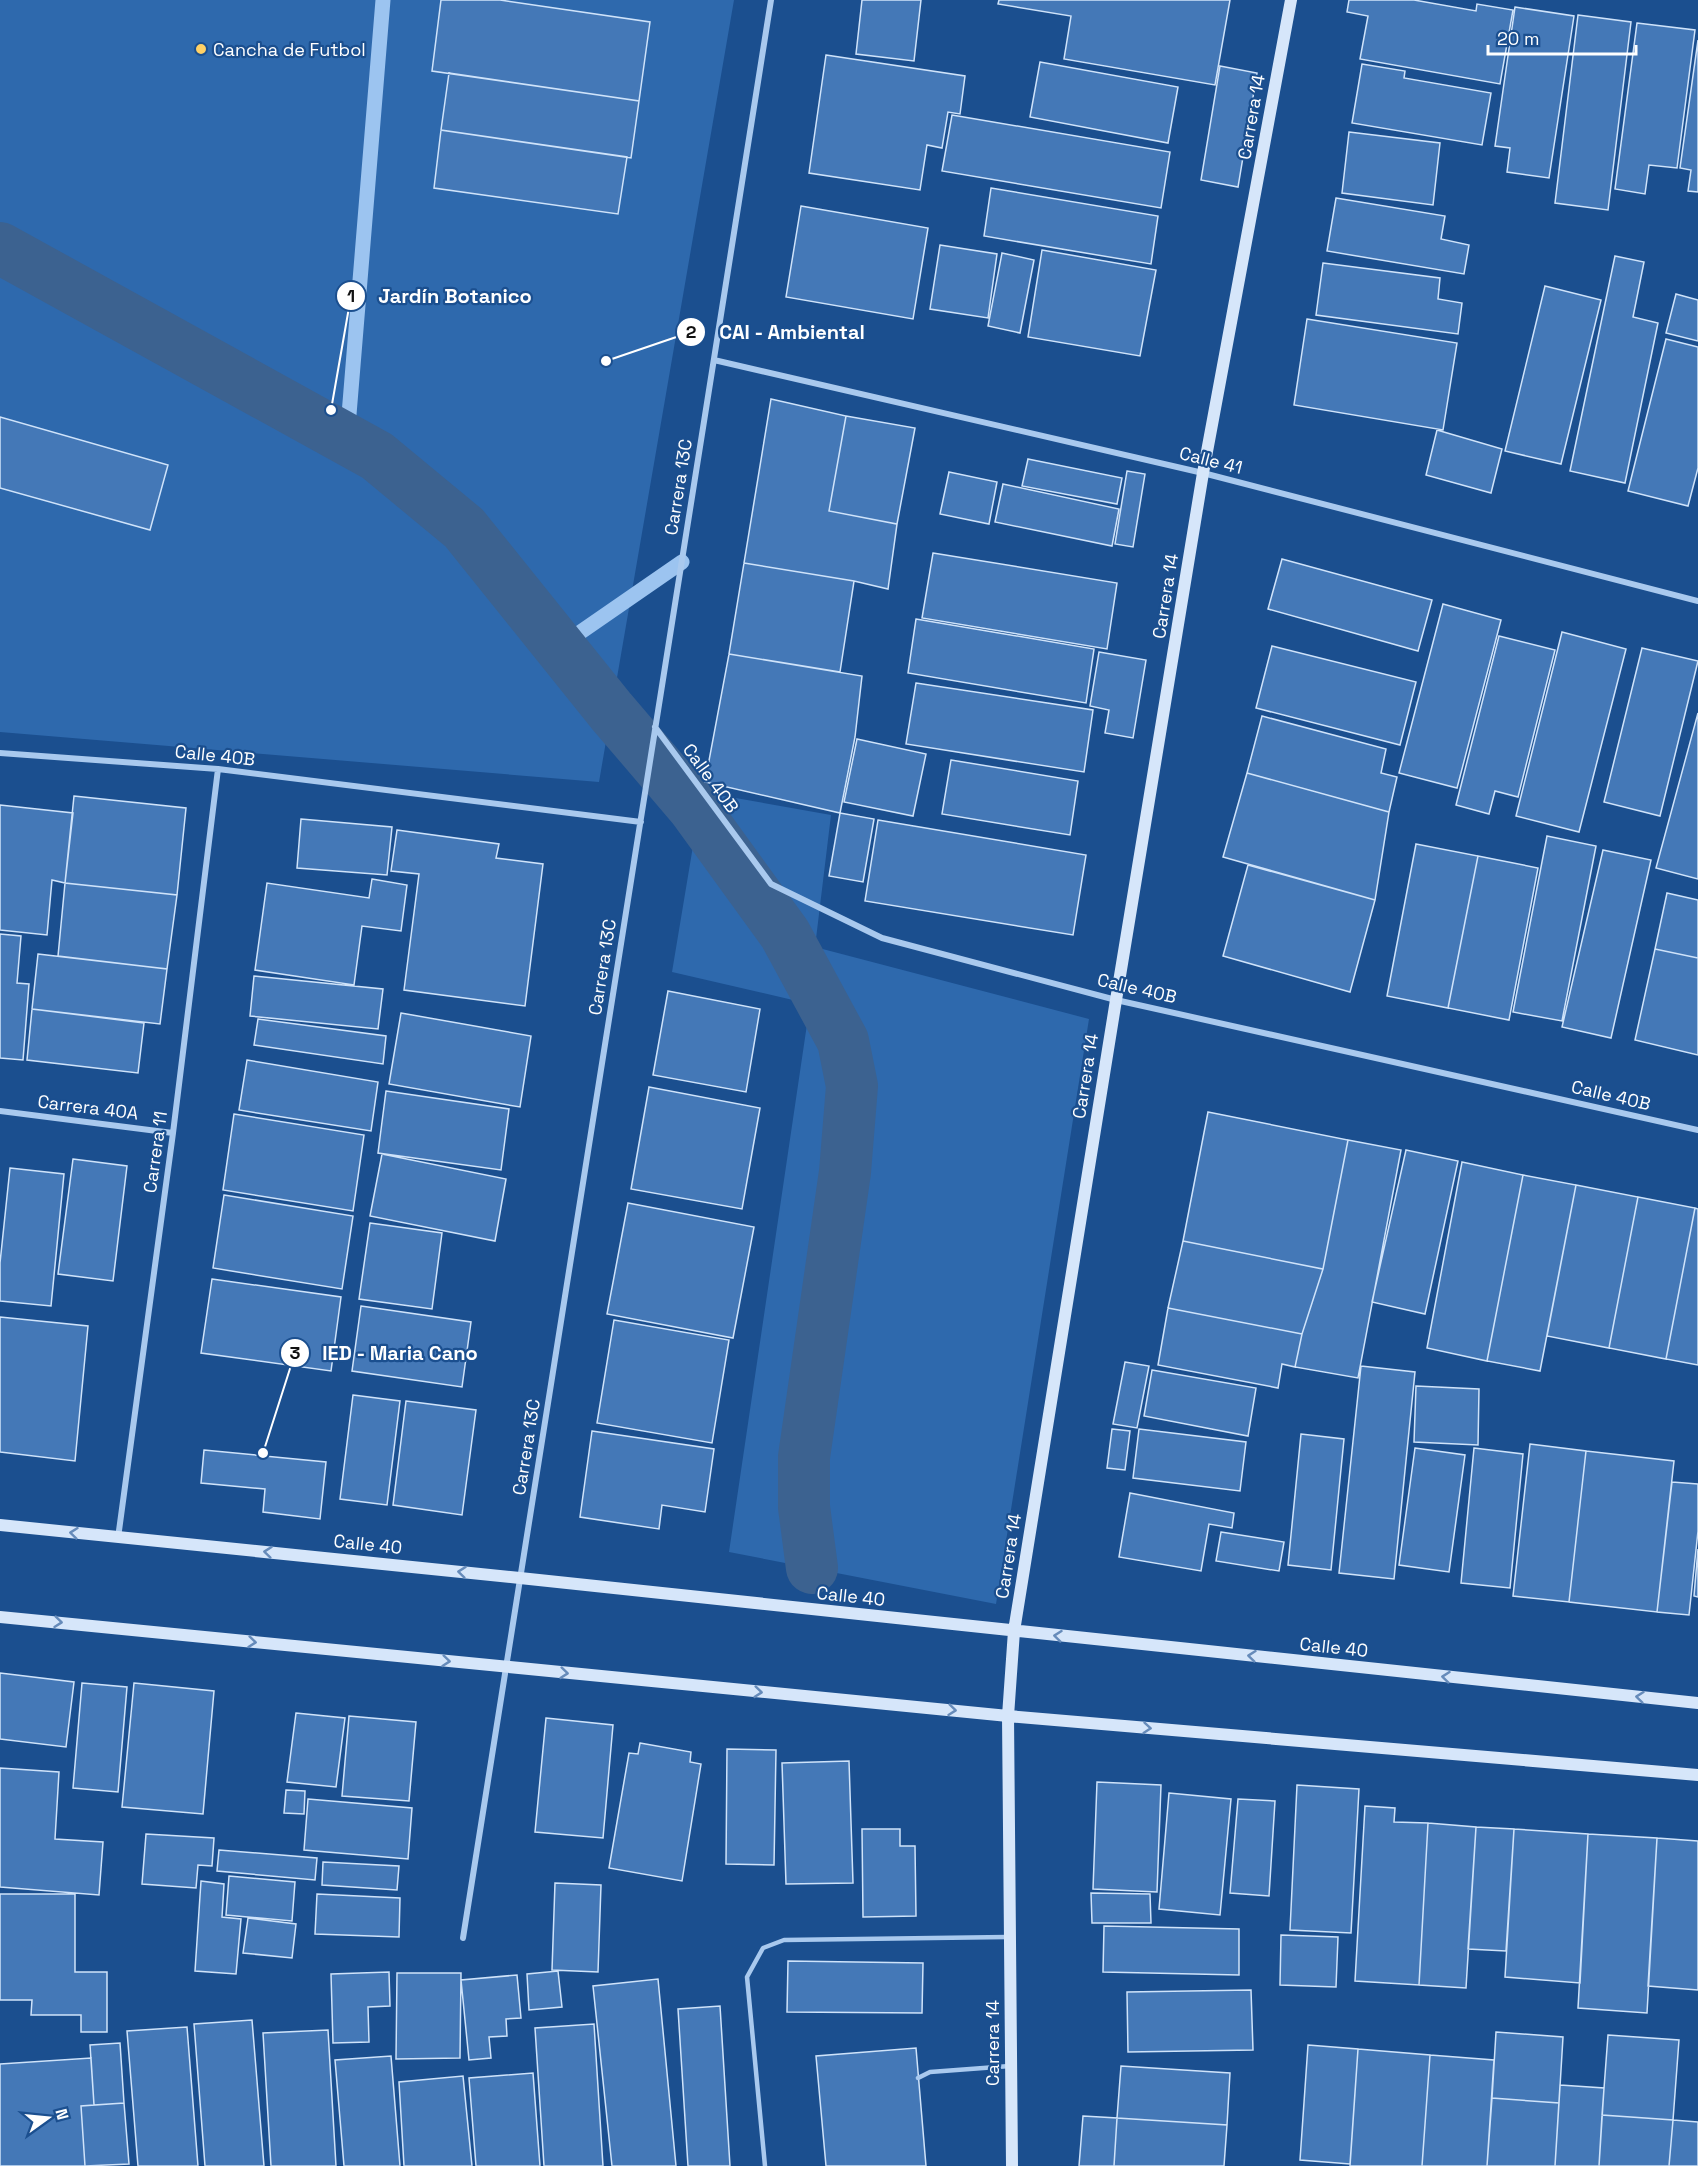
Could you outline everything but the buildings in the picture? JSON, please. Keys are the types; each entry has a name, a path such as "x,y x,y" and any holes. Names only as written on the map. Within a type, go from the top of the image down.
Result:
{"street":[{"name":"Carrera 13C","path":"463,1938 771,0"},
{"name":"Carrera 14","path":"1012,2166 1008,1716 1014,1632 1203,473 1291,0"},
{"name":"Calle 41","path":"714,360 1203,473 1698,601"},
{"name":"Calle 40B","path":"655,727 771,884 882,938 1116,1000 1698,1130"},
{"name":"Calle 40B","path":"0,753 218,769 640,822"},
{"name":"Carrera 11","path":"118,1538 173,1133 218,769"},
{"name":"Carrera 40A","path":"0,1112 173,1133"},
{"name":"Calle 40","path":"0,1526 520,1578 1698,1703"},
{"path":"0,1617 1008,1716 1698,1775"}],"lane":[{"path":"765,2166 747,1977 763,1948 784,1940 1010,1937"},
{"path":"918,2078 930,2072 1010,2066"}],"shaded area":[{"path":"0,0 734,0 599,782 0,732"},
{"path":"702,792 831,815 815,947 1089,1019 996,1604 729,1552 810,1004 672,972"}],"waterway":[{"path":"347,439 383,0"},
{"path":"0,248 377,456 464,528 611,711 693,807 785,934 843,1041 852,1086 845,1172 804,1457 804,1507 812,1568"},
{"path":"559,647 682,562"}],"place":[{"name":"Cancha de Futbol","path":"201,49"},
{"name":"CAI - Ambiental","path":"606,361"},
{"name":"Jardín Botanico","path":"331,410"},
{"name":"IED - Maria Cano","path":"263,1453"}]}
